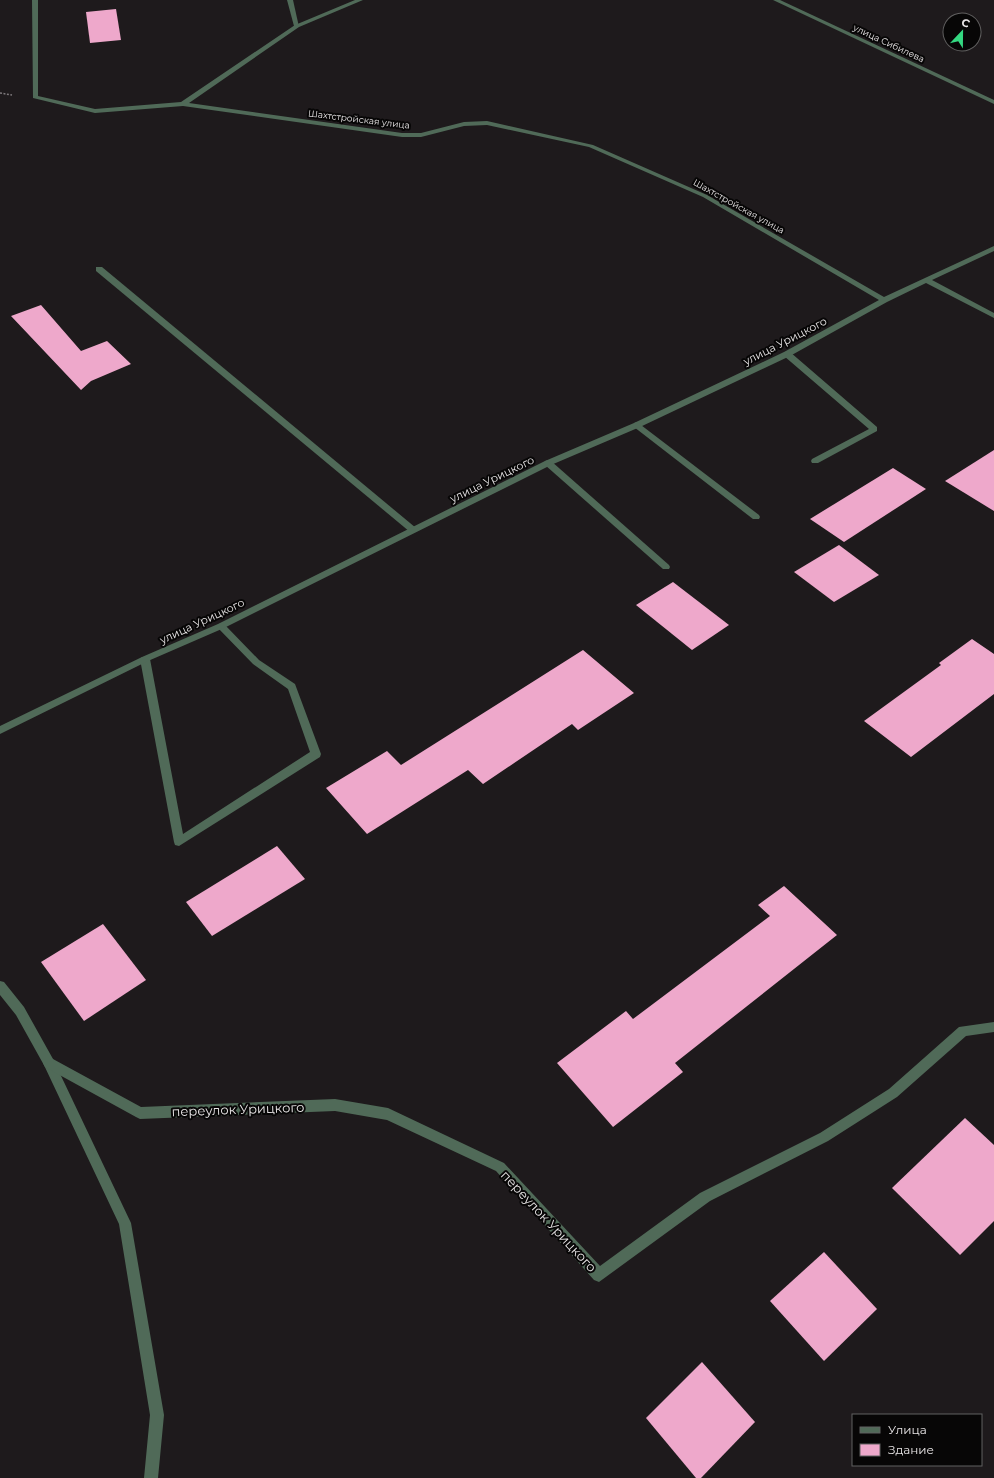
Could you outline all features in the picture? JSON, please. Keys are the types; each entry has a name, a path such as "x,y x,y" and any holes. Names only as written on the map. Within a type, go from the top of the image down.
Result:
{"street":[{"name":"Шахтстройская улица","path":"35,0 35,97 96,111 183,104 402,135 421,135 464,124 487,123 560,138 591,146 705,196 884,300"},
{"path":"290,0 297,26"},
{"path":"183,104 297,26 360,0"},
{"name":"улица Сибилева","path":"776,0 994,102"},
{"name":"улица Урицкого","path":"0,730 145,659 221,626 548,463 638,425 788,354 884,300 994,248"},
{"path":"99,269 413,530"},
{"path":"926,280 994,316"},
{"path":"788,354 874,429 816,461"},
{"path":"638,425 756,517"},
{"path":"548,463 666,567"},
{"path":"145,659 179,842 316,754 292,687 256,662 221,626"},
{"path":"0,986 20,1011 49,1062 125,1223 157,1415 151,1478"},
{"name":"переулок Урицкого","path":"49,1062 140,1113 335,1105 388,1114 500,1167 599,1275 705,1196 824,1137 893,1094 963,1031 994,1027"}],"building":[{"path":"116,9 121,40 90,43 86,12"},
{"path":"41,305 81,351 107,341 131,364 91,381 81,390 11,316"},
{"path":"994,450 994,511 945,481"},
{"path":"893,468 926,489 844,542 810,519"},
{"path":"839,545 879,575 834,602 794,572"},
{"path":"673,582 729,625 692,650 636,605"},
{"path":"972,639 994,654 994,694 911,757 864,721 941,665 939,663"},
{"path":"583,650 634,693 578,730 572,724 483,784 468,770 367,834 326,788 387,751 401,765"},
{"path":"277,846 305,879 212,936 186,902"},
{"path":"784,886 837,935 675,1063 683,1072 613,1127 557,1063 626,1011 633,1019 770,916 758,905"},
{"path":"103,924 146,980 84,1021 41,962"},
{"path":"965,1118 994,1145 994,1221 960,1255 892,1188"},
{"path":"824,1252 877,1309 824,1361 770,1301"},
{"path":"702,1362 755,1422 701,1478 696,1478 646,1418"}]}
